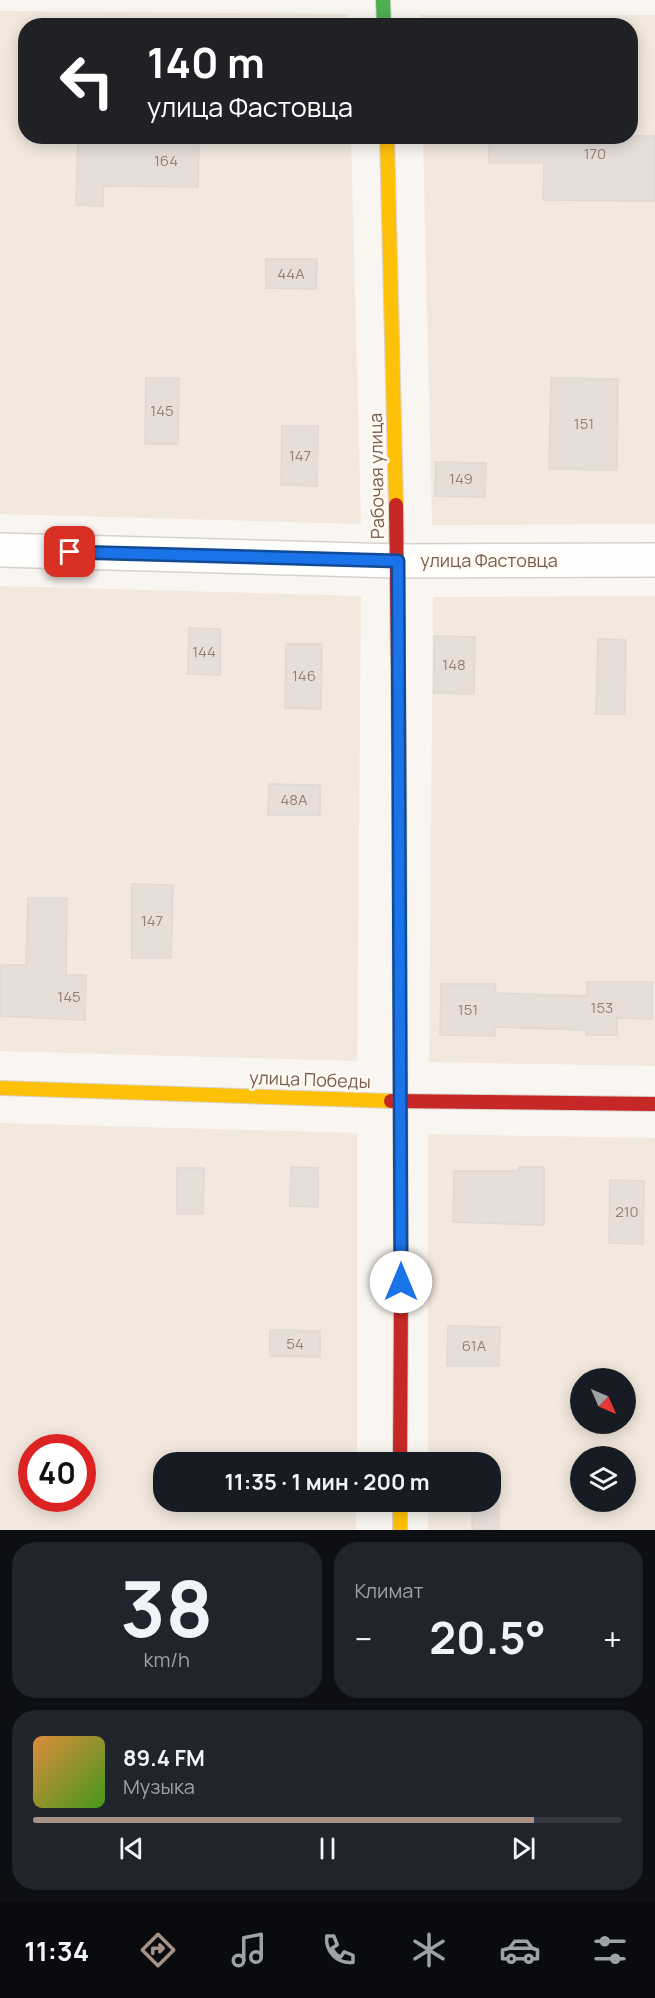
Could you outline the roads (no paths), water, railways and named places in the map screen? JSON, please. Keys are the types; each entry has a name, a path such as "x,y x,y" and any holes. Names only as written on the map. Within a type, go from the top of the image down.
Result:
{"street":[{"path":"383,0 384,18"},
{"name":"Рабочая улица","path":"387,144 398,561 402,1101 400,1452"},
{"name":"улица Фастовца","path":"0,550 398,561 655,560"},
{"name":"улица Победы","path":"0,1088 402,1101 655,1104"},
{"path":"400,1512 400,1530"}]}
